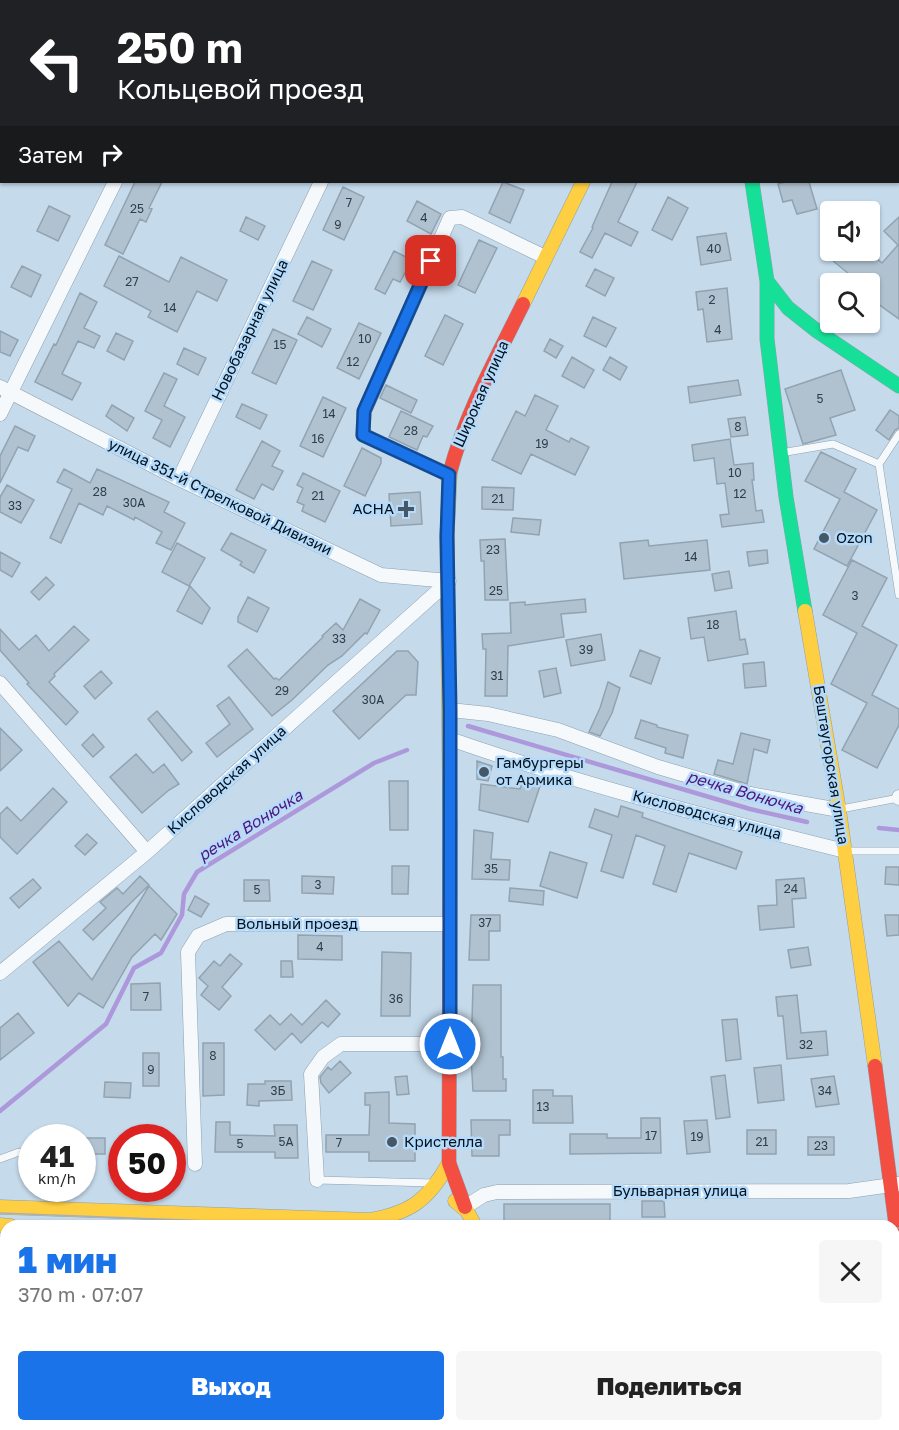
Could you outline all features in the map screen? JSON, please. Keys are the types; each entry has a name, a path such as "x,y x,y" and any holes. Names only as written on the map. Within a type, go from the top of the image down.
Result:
{"main road":[{"name":"Широкая улица","path":"473,1220 465,1207 449,1162 450,710 447,524 449,475 459,438 582,183"},
{"name":"Бештаугорская улица","path":"752,183 767,280 767,339 786,497 839,810 896,1184 898,1220"},
{"path":"767,280 788,308 899,386"},
{"name":"Широкая улица","path":"420,1203 438,1184 449,1162"},
{"path":"7,1207 370,1220 389,1217 429,1199 448,1198 465,1207"},
{"path":"407,1220 411,1211 420,1203"}],"street":[{"path":"0,414 6,390 114,183"},
{"name":"Новобазарная улица","path":"178,479 321,183"},
{"path":"449,475 363,435 364,411 450,218 462,217 545,257"},
{"name":"улица 351-й Стрелковой Дивизии","path":"6,390 178,479 381,575 449,581"},
{"name":"Кисловодская улица","path":"0,973 147,852 449,581"},
{"path":"0,683 147,852"},
{"name":"Кисловодская улица","path":"450,710 488,714 558,730 658,767 750,794 839,810"},
{"name":"Кисловодская улица","path":"450,740 603,787 844,851"},
{"name":"Вольный проезд","path":"195,1164 188,952 198,936 226,924 449,924"},
{"path":"317,1180 311,1074 323,1058 341,1044 450,1044"},
{"name":"Бульварная улица","path":"465,1207 484,1195 497,1192 849,1191 896,1184"}],"lane":[{"path":"899,434 879,464 899,595"},
{"path":"781,453 832,444 879,464"},
{"name":"Кисловодская улица","path":"839,810 899,797"},
{"name":"Кисловодская улица","path":"844,851 899,851"},
{"path":"0,1159 18,1153"},
{"path":"317,1180 438,1184"}],"building":[{"path":"135,183 162,183 149,208 152,209 146,222 140,219 123,254 105,245"},
{"path":"503,183 524,190 510,223 489,213"},
{"path":"612,183 637,183 618,222 638,232 631,246 605,233 592,258 580,252"},
{"path":"809,183 817,209 797,214 792,200 783,202 778,184"},
{"path":"343,187 364,197 344,240 323,230"},
{"path":"668,197 688,208 672,240 652,230"},
{"path":"417,201 441,214 431,234 407,221"},
{"path":"49,206 70,216 58,241 37,231"},
{"path":"246,217 265,226 258,240 240,231"},
{"path":"899,217 899,319 880,305 880,273 848,273 833,261 880,261 882,263 898,245 884,231"},
{"path":"726,233 731,260 701,265 697,237"},
{"path":"479,240 497,248 475,293 458,285"},
{"path":"394,251 412,260 400,282 393,279 385,294 375,289"},
{"path":"119,256 169,282 181,257 227,280 217,301 197,291 177,332 148,317 151,311 104,286"},
{"path":"312,261 332,270 313,310 293,301"},
{"path":"22,266 41,275 31,297 11,287"},
{"path":"595,269 614,278 605,296 586,286"},
{"path":"727,288 732,339 707,342 703,309 698,310 696,292"},
{"path":"80,293 97,302 84,328 100,336 94,348 78,341 62,374 81,383 72,400 35,382 54,344 56,345"},
{"path":"445,315 463,324 443,365 425,356"},
{"path":"307,317 331,329 322,347 298,334"},
{"path":"593,317 616,328 606,347 584,336"},
{"path":"359,323 381,333 359,379 337,368"},
{"path":"273,329 297,340 276,384 252,373"},
{"path":"0,331 18,340 10,356 0,352"},
{"path":"116,333 133,341 124,360 107,351"},
{"path":"550,339 563,346 556,358 544,351"},
{"path":"184,348 206,358 198,375 177,364"},
{"path":"572,357 594,370 584,388 562,376"},
{"path":"610,357 627,367 620,380 603,370"},
{"path":"841,370 855,410 830,418 836,435 803,444 785,389"},
{"path":"164,373 177,379 164,406 185,417 170,447 153,438 162,420 145,411"},
{"path":"738,380 741,395 690,403 688,387"},
{"path":"386,385 417,400 411,413 380,398"},
{"path":"535,395 558,406 546,430 569,442 571,438 589,447 575,475 531,454 521,474 492,460 516,411 525,416"},
{"path":"323,397 346,408 323,457 300,446"},
{"path":"242,404 267,415 260,429 236,417"},
{"path":"112,405 134,418 127,431 106,416"},
{"path":"890,410 899,416 899,428 889,440 876,430"},
{"path":"401,411 433,426 427,437 423,436 417,450 389,437"},
{"path":"745,417 748,435 731,437 728,419"},
{"path":"15,426 35,436 28,451 18,447 0,483 0,456"},
{"path":"730,439 734,465 753,463 754,480 752,480 756,511 762,510 764,522 722,527 720,515 729,514 725,483 717,484 714,458 694,461 692,445"},
{"path":"262,441 280,451 272,466 283,471 273,490 262,484 254,499 236,490"},
{"path":"362,448 381,458 381,463 365,496 344,486"},
{"path":"821,452 856,469 844,492 877,510 847,566 814,549 840,499 805,481"},
{"path":"64,469 90,483 97,469 169,502 164,512 185,523 171,550 156,543 162,532 135,517 134,520 107,506 103,515 79,503 61,543 50,538 72,489 57,482"},
{"path":"303,473 340,491 325,522 302,511 304,505 297,502 303,488 297,485"},
{"path":"7,485 34,500 21,523 0,512 0,497"},
{"path":"482,487 514,488 513,510 482,509"},
{"name":"АСНА","path":"420,492 422,524 391,526 389,494"},
{"path":"513,518 541,520 539,535 511,532"},
{"path":"231,533 266,550 254,573 240,565 242,562 221,550"},
{"path":"505,539 508,600 485,600 484,561 481,561 480,540"},
{"path":"648,540 649,546 707,540 710,570 624,579 620,543"},
{"path":"177,543 205,558 189,586 162,572"},
{"path":"767,550 768,563 749,566 747,552"},
{"path":"0,552 20,563 12,577 0,570"},
{"path":"852,560 887,578 862,626 897,645 872,695 899,709 899,725 877,768 842,750 867,703 831,684 857,633 823,615"},
{"path":"729,571 732,588 715,591 712,574"},
{"path":"46,577 54,585 39,600 31,592"},
{"path":"190,586 210,608 202,624 177,611"},
{"path":"248,597 269,608 257,632 238,622 238,617"},
{"path":"360,599 380,610 367,634 365,633 342,656 328,665 272,716 228,666 247,649 274,679 279,680 336,623 343,630"},
{"path":"585,599 586,612 561,614 564,637 508,646 507,696 485,696 486,649 483,649 482,634 511,633 510,603 525,602 525,605"},
{"path":"736,611 740,640 745,639 748,654 708,661 704,637 691,639 688,618"},
{"path":"74,626 89,640 54,674 55,676 49,682 78,712 66,725 27,684 29,683 0,650 0,629 19,650 36,635 49,651"},
{"path":"601,634 605,660 571,666 566,640"},
{"path":"640,650 660,658 651,684 630,676"},
{"path":"397,651 408,651 418,662 416,695 406,695 359,739 333,711"},
{"path":"764,662 766,686 745,688 743,664"},
{"path":"556,668 561,693 544,697 539,671"},
{"path":"101,671 112,683 95,699 84,686"},
{"path":"608,682 620,688 612,713 600,736 589,732"},
{"path":"229,697 253,729 217,757 206,743 230,724 217,706"},
{"path":"157,711 192,752 182,761 148,719"},
{"path":"641,720 657,725 657,727 688,735 683,758 665,753 666,748 635,738"},
{"path":"0,728 22,750 0,771"},
{"path":"741,733 770,740 767,753 754,749 747,784 714,774 718,760 733,764"},
{"path":"93,734 104,747 93,757 82,745"},
{"path":"136,754 153,773 164,764 179,784 142,813 110,777"},
{"name":"Гамбургеры от Армика","path":"477,761 492,766 488,781 477,779"},
{"path":"524,778 541,783 528,822 479,810 481,784 520,789"},
{"path":"389,781 408,781 408,830 390,830"},
{"path":"53,788 67,802 17,854 0,837 0,814 7,807 21,821"},
{"path":"621,806 643,813 642,817 742,852 736,869 689,853 676,892 653,884 665,846 636,835 623,878 601,871 612,835 589,827 595,809 618,817"},
{"path":"474,830 493,833 491,859 510,860 509,880 472,879"},
{"path":"87,834 97,843 85,855 75,846"},
{"path":"550,852 587,863 577,898 540,886"},
{"path":"392,866 409,866 408,894 392,894"},
{"path":"886,867 899,867 899,885 885,884"},
{"path":"140,876 149,885 93,940 83,930 106,908 100,902 117,888 123,894"},
{"path":"302,876 334,877 333,894 302,893"},
{"path":"804,878 806,898 792,899 794,927 760,930 758,906 777,905 776,880"},
{"path":"33,879 41,888 19,908 10,898"},
{"path":"244,880 269,880 270,901 244,901"},
{"path":"149,886 177,914 161,940 155,934 132,957 103,1008 79,993 68,1006 33,962 59,941 92,980"},
{"path":"510,888 544,891 543,905 509,901"},
{"path":"195,896 209,904 201,917 188,910"},
{"path":"471,915 500,915 500,931 489,931 489,960 469,960"},
{"path":"885,915 899,915 899,935 887,936"},
{"path":"298,935 342,936 342,960 298,959"},
{"path":"808,947 811,965 791,968 788,950"},
{"path":"382,952 411,953 410,1016 381,1016"},
{"path":"230,954 242,964 222,987 231,996 219,1010 201,995 208,986 199,978 214,961 220,966"},
{"path":"281,961 292,961 293,977 281,977"},
{"path":"160,983 161,1010 131,1010 131,984"},
{"path":"473,985 501,985 501,1057 503,1057 503,1079 506,1079 506,1091 473,1091 471,1057"},
{"path":"797,995 801,1033 826,1031 828,1055 787,1059 783,1016 778,1016 776,997"},
{"path":"326,1000 340,1014 328,1027 322,1022 301,1043 292,1033 275,1050 255,1030 270,1015 280,1025 291,1014 302,1025"},
{"path":"18,1013 34,1033 0,1060 0,1028"},
{"path":"737,1019 741,1059 726,1061 722,1020"},
{"path":"203,1043 224,1043 224,1095 203,1096"},
{"path":"143,1053 159,1053 159,1086 143,1086"},
{"path":"340,1061 351,1073 329,1093 321,1083 320,1077 328,1067 331,1070"},
{"path":"781,1065 784,1100 758,1103 754,1068"},
{"path":"725,1075 730,1117 716,1119 711,1077"},
{"path":"407,1076 409,1094 397,1095 395,1077"},
{"path":"834,1076 839,1104 816,1107 811,1079"},
{"path":"265,1081 291,1081 292,1100 259,1101 259,1106 247,1105 248,1084 265,1084"},
{"path":"105,1082 131,1083 130,1098 104,1097"},
{"path":"533,1090 553,1090 553,1096 572,1096 573,1123 533,1123"},
{"path":"389,1092 389,1123 415,1124 415,1161 369,1161 369,1152 326,1152 326,1135 369,1135 370,1105 365,1105 365,1093"},
{"path":"641,1118 660,1118 661,1153 570,1154 570,1134 607,1134 607,1138 641,1138"},
{"path":"471,1120 510,1120 510,1135 499,1135 499,1156 472,1156"},
{"path":"707,1120 710,1152 687,1154 684,1121"},
{"path":"216,1122 230,1122 230,1135 275,1136 274,1125 297,1125 298,1158 275,1158 275,1152 215,1152"},
{"path":"747,1130 776,1130 776,1154 747,1154"},
{"path":"808,1137 834,1137 834,1155 808,1155"},
{"path":"96,1138 105,1138 105,1154 96,1154"},
{"path":"642,1201 664,1201 665,1217 642,1217"},
{"path":"504,1204 610,1204 610,1220 504,1220"}],"waterway":[{"name":"речка Вонючка","path":"468,726 750,809 807,822"},
{"name":"речка Вонючка","path":"0,1111 106,1024 134,968 161,953 182,915 184,894 197,872 374,763 407,750"},
{"name":"речка Вонючка","path":"879,828 899,830"}],"tram line":[{"path":"0,1213 184,1220"}],"traffic: fast":[{"path":"752,183 767,281 788,308 817,331 899,386"},
{"path":"767,281 767,339 786,497 805,611"}],"traffic: slow":[{"path":"523,304 583,183"},
{"path":"450,472 447,536 450,824"},
{"path":"805,611 839,810 875,1066"},
{"path":"0,1207 370,1220 397,1213 417,1202 434,1186 449,1163"},
{"path":"455,1201 467,1211 472,1220"}],"traffic: jam":[{"path":"450,472 473,407 523,304"},
{"path":"450,824 449,1163 465,1207"},
{"path":"875,1066 895,1220"}],"place":[{"name":"АСНА","path":"406,509"},
{"name":"Ozon","path":"824,538"},
{"name":"Гамбургеры от Армика","path":"484,772"},
{"name":"Кристелла","path":"392,1142"}],"route":[{"path":"431,261 364,411 363,435 449,475 447,536 450,710 450,1044"}]}
